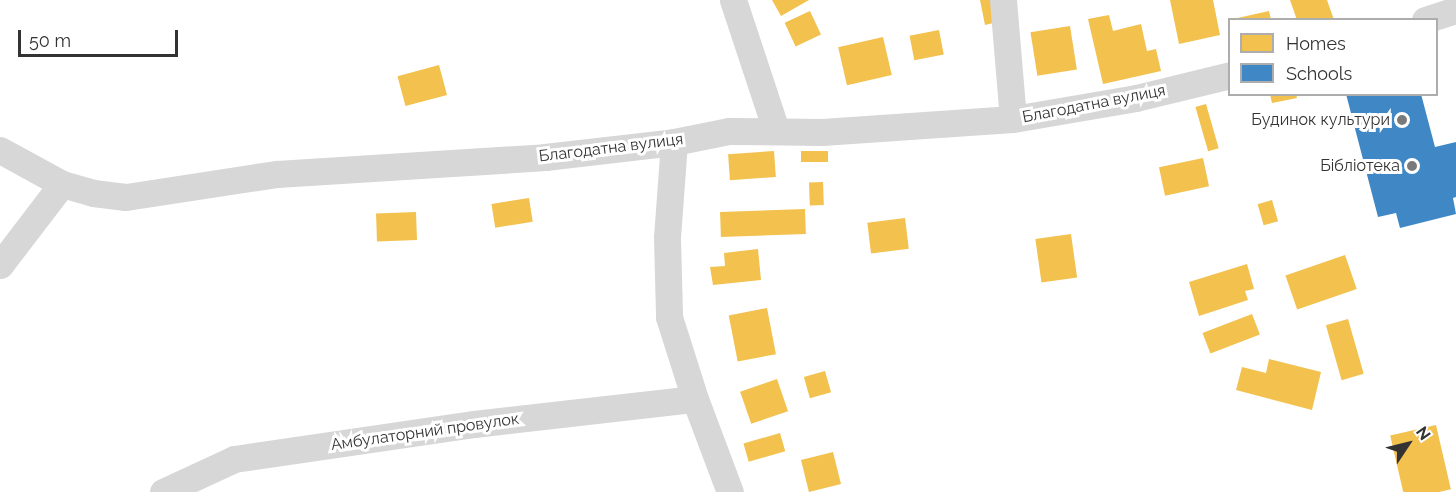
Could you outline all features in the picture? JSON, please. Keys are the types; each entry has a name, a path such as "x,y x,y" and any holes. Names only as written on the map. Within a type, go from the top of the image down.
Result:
{"street":[{"path":"733,0 776,130"},
{"path":"1003,0 1013,119"},
{"path":"1431,18 1456,10"},
{"name":"Благодатна вулиця","path":"0,150 62,184 93,194 126,197 277,174 545,157 674,142 729,131 822,132 1013,119 1136,98 1228,75"},
{"path":"674,142 667,238 669,317 695,399 730,492"},
{"path":"0,265 62,184"},
{"name":"Амбулаторний провулок","path":"163,492 234,459 474,424 695,399"}],"building: Homes":[{"path":"772,0 809,0 781,16"},
{"path":"980,0 997,0 1002,21 985,25"},
{"path":"1170,0 1213,0 1220,35 1179,44"},
{"path":"1290,0 1327,0 1333,18 1296,18"},
{"path":"810,11 821,35 796,46 785,23"},
{"path":"1269,11 1271,18 1238,18"},
{"path":"1109,15 1113,31 1141,24 1147,51 1156,49 1161,71 1103,84 1088,19"},
{"path":"1070,26 1077,69 1037,76 1030,32"},
{"path":"939,30 944,55 914,60 910,36"},
{"path":"883,37 892,75 847,85 838,47"},
{"path":"439,65 447,95 405,106 397,76"},
{"path":"1270,96 1296,96 1297,98 1272,103"},
{"path":"1206,104 1219,148 1208,151 1195,107"},
{"path":"774,151 776,177 730,180 728,154"},
{"path":"801,151 828,151 828,162 801,162"},
{"path":"1203,158 1209,186 1165,196 1159,167"},
{"path":"809,182 823,182 824,205 810,205"},
{"path":"529,198 533,222 495,228 491,204"},
{"path":"1272,200 1278,221 1264,225 1258,204"},
{"path":"805,209 806,234 721,237 720,212"},
{"path":"416,212 417,240 377,241 376,213"},
{"path":"905,218 909,249 871,253 867,223"},
{"path":"1071,234 1077,278 1041,283 1035,239"},
{"path":"758,249 761,280 713,285 710,267 725,266 724,253"},
{"path":"1345,255 1357,289 1297,310 1285,276"},
{"path":"1247,264 1254,289 1245,291 1248,300 1199,316 1189,282"},
{"path":"767,308 776,354 738,362 729,315"},
{"path":"1252,314 1260,335 1210,354 1203,333"},
{"path":"1348,319 1364,374 1342,380 1326,325"},
{"path":"1269,359 1321,372 1312,410 1236,390 1242,367 1266,373"},
{"path":"825,371 831,392 810,398 804,377"},
{"path":"777,379 788,411 751,424 740,392"},
{"path":"1436,425 1451,489 1439,492 1403,492 1390,436"},
{"path":"780,433 785,451 749,462 743,443"},
{"path":"833,452 841,484 809,492 801,460"}],"building: Schools":[{"path":"1347,96 1422,96 1435,147 1456,142 1456,197 1453,198 1456,214 1400,228 1396,213 1378,217"}],"place":[{"name":"Будинок культури","path":"1402,120"},
{"name":"Бібліотека","path":"1412,166"}]}
